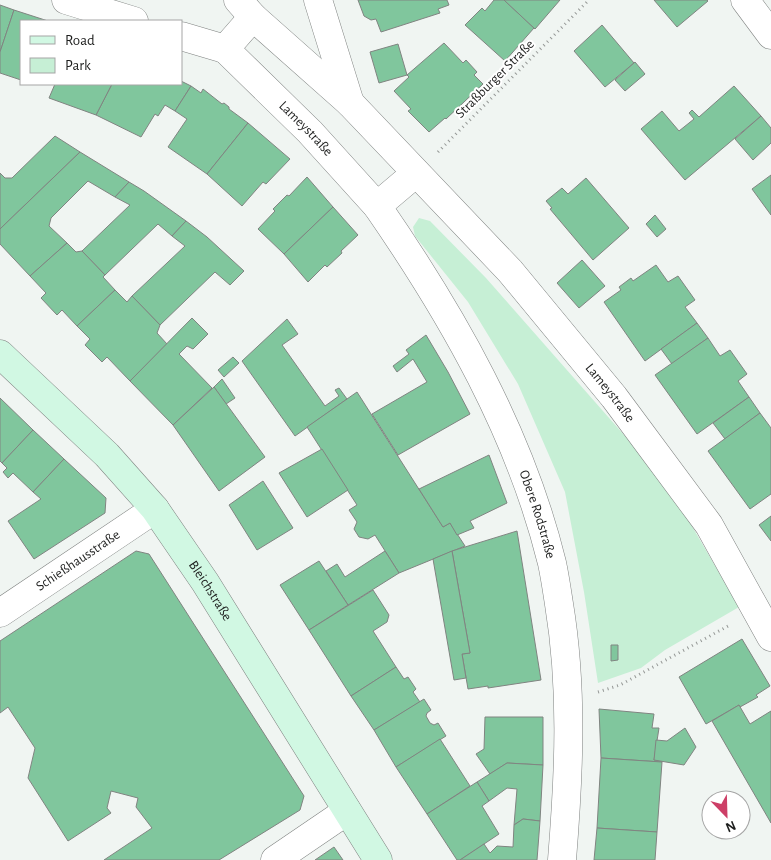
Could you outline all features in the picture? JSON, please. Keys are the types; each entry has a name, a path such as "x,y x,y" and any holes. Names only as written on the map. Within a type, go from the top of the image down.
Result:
{"street":[{"path":"66,0 131,20"},
{"path":"318,0 350,103"},
{"path":"745,0 771,35"},
{"name":"Lameystraße","path":"377,206 310,132 225,49 245,9 350,103 510,271 614,397 709,524 771,638"},
{"path":"182,36 225,49"},
{"path":"377,206 416,173"},
{"name":"Obere Rodstraße","path":"377,206 426,279 461,338 496,405 532,493 552,564 562,624 569,733 562,860"},
{"name":"Bleichstraße","path":"0,354 107,455 154,509 205,582 378,860"},
{"name":"Schießhausstraße","path":"0,613 154,509"},
{"path":"275,860 347,811"}],"path":[{"name":"Straßburger Straße","path":"416,173 589,0"},
{"path":"568,700 620,685 756,611"}],"green space":[{"path":"419,218 430,221 486,278 668,485 739,607 665,650 641,668 598,683 584,592 565,492 518,384 468,302 415,236 413,227"}],"building":[{"path":"358,0 447,0 449,5 438,9 440,13 381,32 376,19 371,20 364,16"},
{"path":"494,0 504,0 534,28 505,61 465,25 482,8 485,11"},
{"path":"504,0 560,0 535,29"},
{"path":"654,0 707,0 708,1 677,27"},
{"path":"0,5 14,10 0,52"},
{"path":"14,10 45,20 20,20 20,80 0,73 0,52"},
{"path":"602,25 634,63 605,87 574,51"},
{"path":"444,43 463,63 466,60 477,72 474,75 483,84 446,119 429,132 408,111 411,109 394,91 409,77 407,75"},
{"path":"398,44 407,75 379,83 370,52"},
{"path":"635,62 645,74 625,91 615,80"},
{"path":"182,82 191,86 175,111 165,105 158,116 155,114 141,137 96,115 111,85 182,85"},
{"path":"55,85 111,85 96,115 49,98"},
{"path":"191,86 201,93 203,89 248,123 207,174 168,147 187,119 175,111"},
{"path":"734,86 761,116 685,180 641,129 662,111 679,131 694,119 689,113 692,110 699,117"},
{"path":"761,116 771,128 771,143 753,160 735,139"},
{"path":"248,123 290,159 266,184 263,182 242,206 207,174"},
{"path":"55,136 80,152 0,229 0,173 5,178 12,178"},
{"path":"80,152 129,182 115,197 88,181 51,218 49,226 67,243 30,276 0,244 0,229"},
{"path":"771,175 771,215 752,189"},
{"path":"307,177 333,207 284,254 258,229 275,211 273,209"},
{"path":"586,178 629,228 593,260 550,209 552,208 546,201 562,188 568,194"},
{"path":"129,182 186,221 172,236 158,224 105,275 82,251 130,205 115,197"},
{"path":"333,207 358,235 341,251 342,253 327,267 325,265 308,282 284,254"},
{"path":"655,215 666,229 657,237 646,224"},
{"path":"186,221 207,237 244,271 230,285 215,272 160,325 132,296 185,246 172,236"},
{"path":"67,243 76,252 82,251 105,275 103,277 115,290 77,326 62,310 57,315 41,298 46,293 30,276"},
{"path":"582,260 605,286 579,308 557,283"},
{"path":"656,265 668,282 678,276 695,300 685,307 697,323 645,361 604,302 621,290 619,287 631,278 633,281"},
{"path":"115,290 127,302 132,296 160,325 157,333 167,344 130,381 107,357 102,362 85,345 90,339 77,326"},
{"path":"192,318 208,334 193,349 187,346 179,354 212,388 173,425 130,381"},
{"path":"287,319 298,334 282,345 325,406 339,396 335,390 339,388 347,399 295,436 242,361"},
{"path":"697,323 708,338 672,364 661,349"},
{"path":"426,335 470,414 398,455 372,414 427,382 413,359 397,372 393,366 409,354 406,350"},
{"path":"708,338 720,356 730,350 747,374 738,381 749,397 697,434 655,375"},
{"path":"233,357 239,363 224,377 218,370"},
{"path":"222,379 235,398 226,404 214,387"},
{"path":"214,387 265,457 219,491 173,425"},
{"path":"357,392 443,527 450,523 465,546 399,573 375,535 368,539 359,537 354,529 357,522 349,510 357,505 307,427"},
{"path":"749,397 760,413 725,439 713,423"},
{"path":"0,398 33,430 2,463 0,461"},
{"path":"760,413 771,428 771,494 750,509 708,451"},
{"path":"33,430 64,459 33,492 13,473 8,478 3,472 7,468 2,463"},
{"path":"322,449 348,490 307,517 279,473"},
{"path":"489,455 507,503 470,521 474,528 457,535 450,523 443,527 419,489"},
{"path":"64,459 106,498 105,513 34,559 8,521 41,499 33,492"},
{"path":"263,481 293,528 257,550 229,505"},
{"path":"771,516 771,541 759,525"},
{"path":"517,531 541,680 468,689 462,654 470,653 452,551"},
{"path":"136,551 149,554 304,796 300,810 219,860 104,860 152,828 136,807 138,798 111,791 107,808 111,813 68,841 28,778 35,748 8,707 0,713 0,641"},
{"path":"385,551 399,573 348,605 326,571 337,564 345,577"},
{"path":"452,551 470,653 462,654 466,678 454,680 433,559"},
{"path":"319,561 348,605 309,630 280,585"},
{"path":"373,590 389,615 387,622 373,631 396,667 351,696 309,630"},
{"path":"742,639 770,686 756,695 758,697 740,707 739,705 706,724 679,677"},
{"path":"611,645 618,645 618,660 611,661"},
{"path":"396,667 404,679 408,677 416,689 413,692 420,702 374,730 351,696"},
{"path":"424,699 431,710 426,716 430,723 434,725 438,723 446,736 396,767 374,730"},
{"path":"739,705 750,724 771,711 771,823 712,721"},
{"path":"599,709 654,714 652,728 659,728 654,760 662,762 601,758"},
{"path":"485,717 543,717 543,765 507,763 490,774 476,754 484,749"},
{"path":"685,728 696,747 684,765 654,760 656,740 667,741"},
{"path":"440,739 470,786 427,814 396,767"},
{"path":"601,758 662,762 657,832 597,828"},
{"path":"507,763 543,765 540,821 523,819 514,825 517,789 507,788 489,801 477,782"},
{"path":"477,782 489,801 482,806 499,834 460,860 457,860 427,814"},
{"path":"523,819 540,821 537,860 460,860 484,844 490,853 497,846 513,847 514,825"},
{"path":"597,828 657,832 655,860 594,860"},
{"path":"334,847 343,860 315,860"}]}
